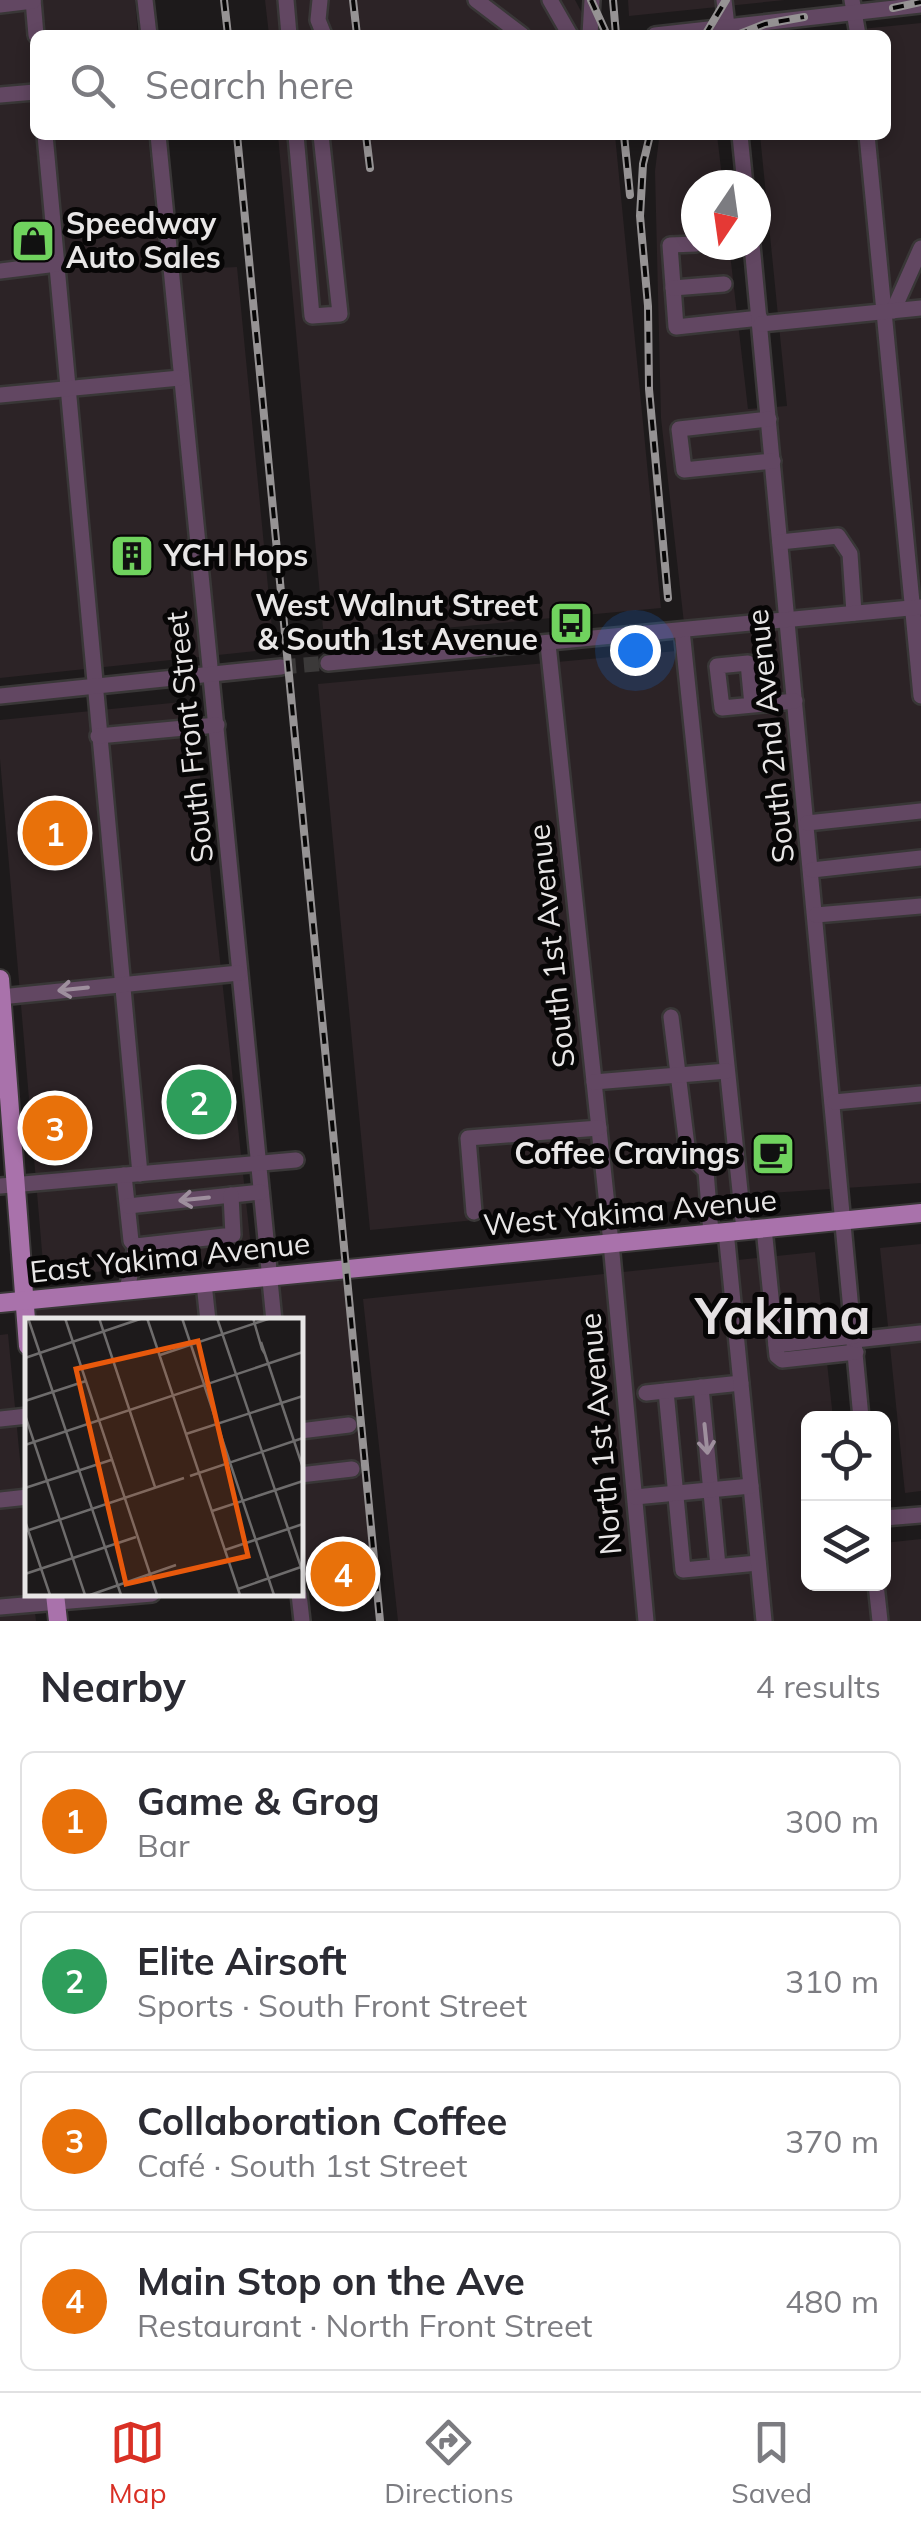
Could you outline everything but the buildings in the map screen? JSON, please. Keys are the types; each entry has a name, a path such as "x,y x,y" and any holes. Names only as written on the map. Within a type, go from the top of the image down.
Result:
{"main road":[{"path":"1,991 7,1185 25,1324"},
{"name":"West Yakima Avenue","path":"345,1268 921,1214"},
{"name":"East Yakima Avenue","path":"0,1303 345,1268"}],"street":[{"path":"0,5 33,0 36,30"},
{"path":"146,0 148,30"},
{"path":"286,0 288,30"},
{"path":"320,0 318,20 322,30"},
{"path":"476,0 515,30"},
{"path":"550,0 567,30"},
{"path":"590,30 592,0"},
{"path":"724,0 728,30 854,6 921,5"},
{"path":"0,95 30,92"},
{"path":"46,140 93,686 124,984 132,1174 128,1206 136,1246"},
{"name":"South Front Street","path":"158,140 274,1318"},
{"path":"296,140 312,316 340,314 322,140"},
{"path":"740,140 744,170"},
{"path":"868,140 917,608 921,696"},
{"path":"681,245 670,245 676,327 921,308"},
{"path":"888,311 921,248"},
{"name":"South 2nd Avenue","path":"754,260 860,1411"},
{"path":"0,270 56,264"},
{"path":"673,288 724,284"},
{"path":"0,395 180,378"},
{"path":"769,419 679,429 684,470 773,460"},
{"path":"780,542 838,536 850,554 854,613"},
{"path":"328,663 917,608"},
{"path":"682,630 727,1071 727,1232 764,1621"},
{"name":"South 1st Avenue","path":"548,644 611,1243"},
{"path":"0,696 281,667"},
{"path":"752,705 795,700"},
{"path":"98,736 217,725"},
{"path":"807,823 921,811"},
{"path":"812,870 921,858"},
{"path":"816,916 921,906"},
{"path":"1,991 240,972"},
{"path":"671,1017 688,1154 706,1171 727,1232"},
{"path":"594,1082 727,1071"},
{"path":"834,1102 921,1094"},
{"path":"474,1212 468,1138 599,1128"},
{"path":"7,1185 296,1160"},
{"path":"128,1206 261,1192"},
{"path":"136,1246 233,1235 231,1195"},
{"path":"764,1228 776,1344 855,1343 921,1333"},
{"name":"North 1st Avenue","path":"611,1243 646,1621"},
{"path":"127,1290 136,1246"},
{"path":"204,1283 208,1318"},
{"path":"646,1393 741,1384"},
{"path":"701,1388 718,1566"},
{"path":"666,1391 684,1570 758,1563"},
{"path":"0,1419 25,1416"},
{"path":"302,1430 349,1426"},
{"path":"302,1475 352,1469"},
{"path":"634,1498 751,1486"},
{"path":"0,1500 25,1498"},
{"path":"891,1517 921,1515"},
{"path":"877,1591 880,1621"},
{"path":"0,1607 135,1596"},
{"path":"299,1596 302,1621"}],"shaded area":[{"path":"0,0 135,0 138,30 30,30 30,140 148,140 161,271 237,267 274,649 0,678"},
{"path":"265,0 575,0 591,30 268,30"},
{"path":"628,0 785,0 629,16"},
{"path":"921,23 921,1183 739,1195 370,1230 318,684 687,650 661,418 655,171 659,140 718,140 721,170 681,170 681,260 731,260 748,409 787,406 771,245 771,170 763,170 760,140 891,140 891,30 851,30"},
{"path":"278,140 615,140 661,608 324,639"},
{"path":"192,701 252,1257 63,1275 43,1263 0,759 0,720"},
{"path":"921,1244 921,1491 905,1493 880,1248"},
{"path":"815,1252 832,1411 801,1411 801,1591 891,1591 891,1542 921,1539 921,1621 398,1621 363,1299"},
{"path":"345,1268 374,1574 302,1581 302,1318 27,1318 23,1301"},
{"path":"8,1334 25,1512 25,1596 33,1596 36,1621 0,1621 0,1335"}],"tunnel":[{"path":"281,667 328,663"}],"railway":[{"path":"224,0 227,30"},
{"path":"353,0 356,30"},
{"path":"591,0 605,30"},
{"path":"613,0 616,30"},
{"path":"708,30 726,0"},
{"path":"893,8 921,2"},
{"path":"750,30 804,17"},
{"path":"237,140 380,1621"},
{"path":"367,140 370,168"},
{"path":"624,140 630,195"},
{"path":"649,140 640,216 648,306 649,389 668,598"}],"place":[{"name":"Speedway Auto Sales","path":"33,241"},
{"name":"YCH Hops","path":"132,556"},
{"name":"West Walnut Street & South 1st Avenue","path":"571,623"},
{"name":"Game & Grog","path":"55,833"},
{"name":"Elite Airsoft","path":"199,1102"},
{"name":"Collaboration Coffee","path":"55,1128"},
{"name":"Coffee Cravings","path":"773,1154"},
{"name":"Main Stop on the Ave","path":"343,1574"}],"district":[{"name":"Yakima","path":"783,1316"}]}
